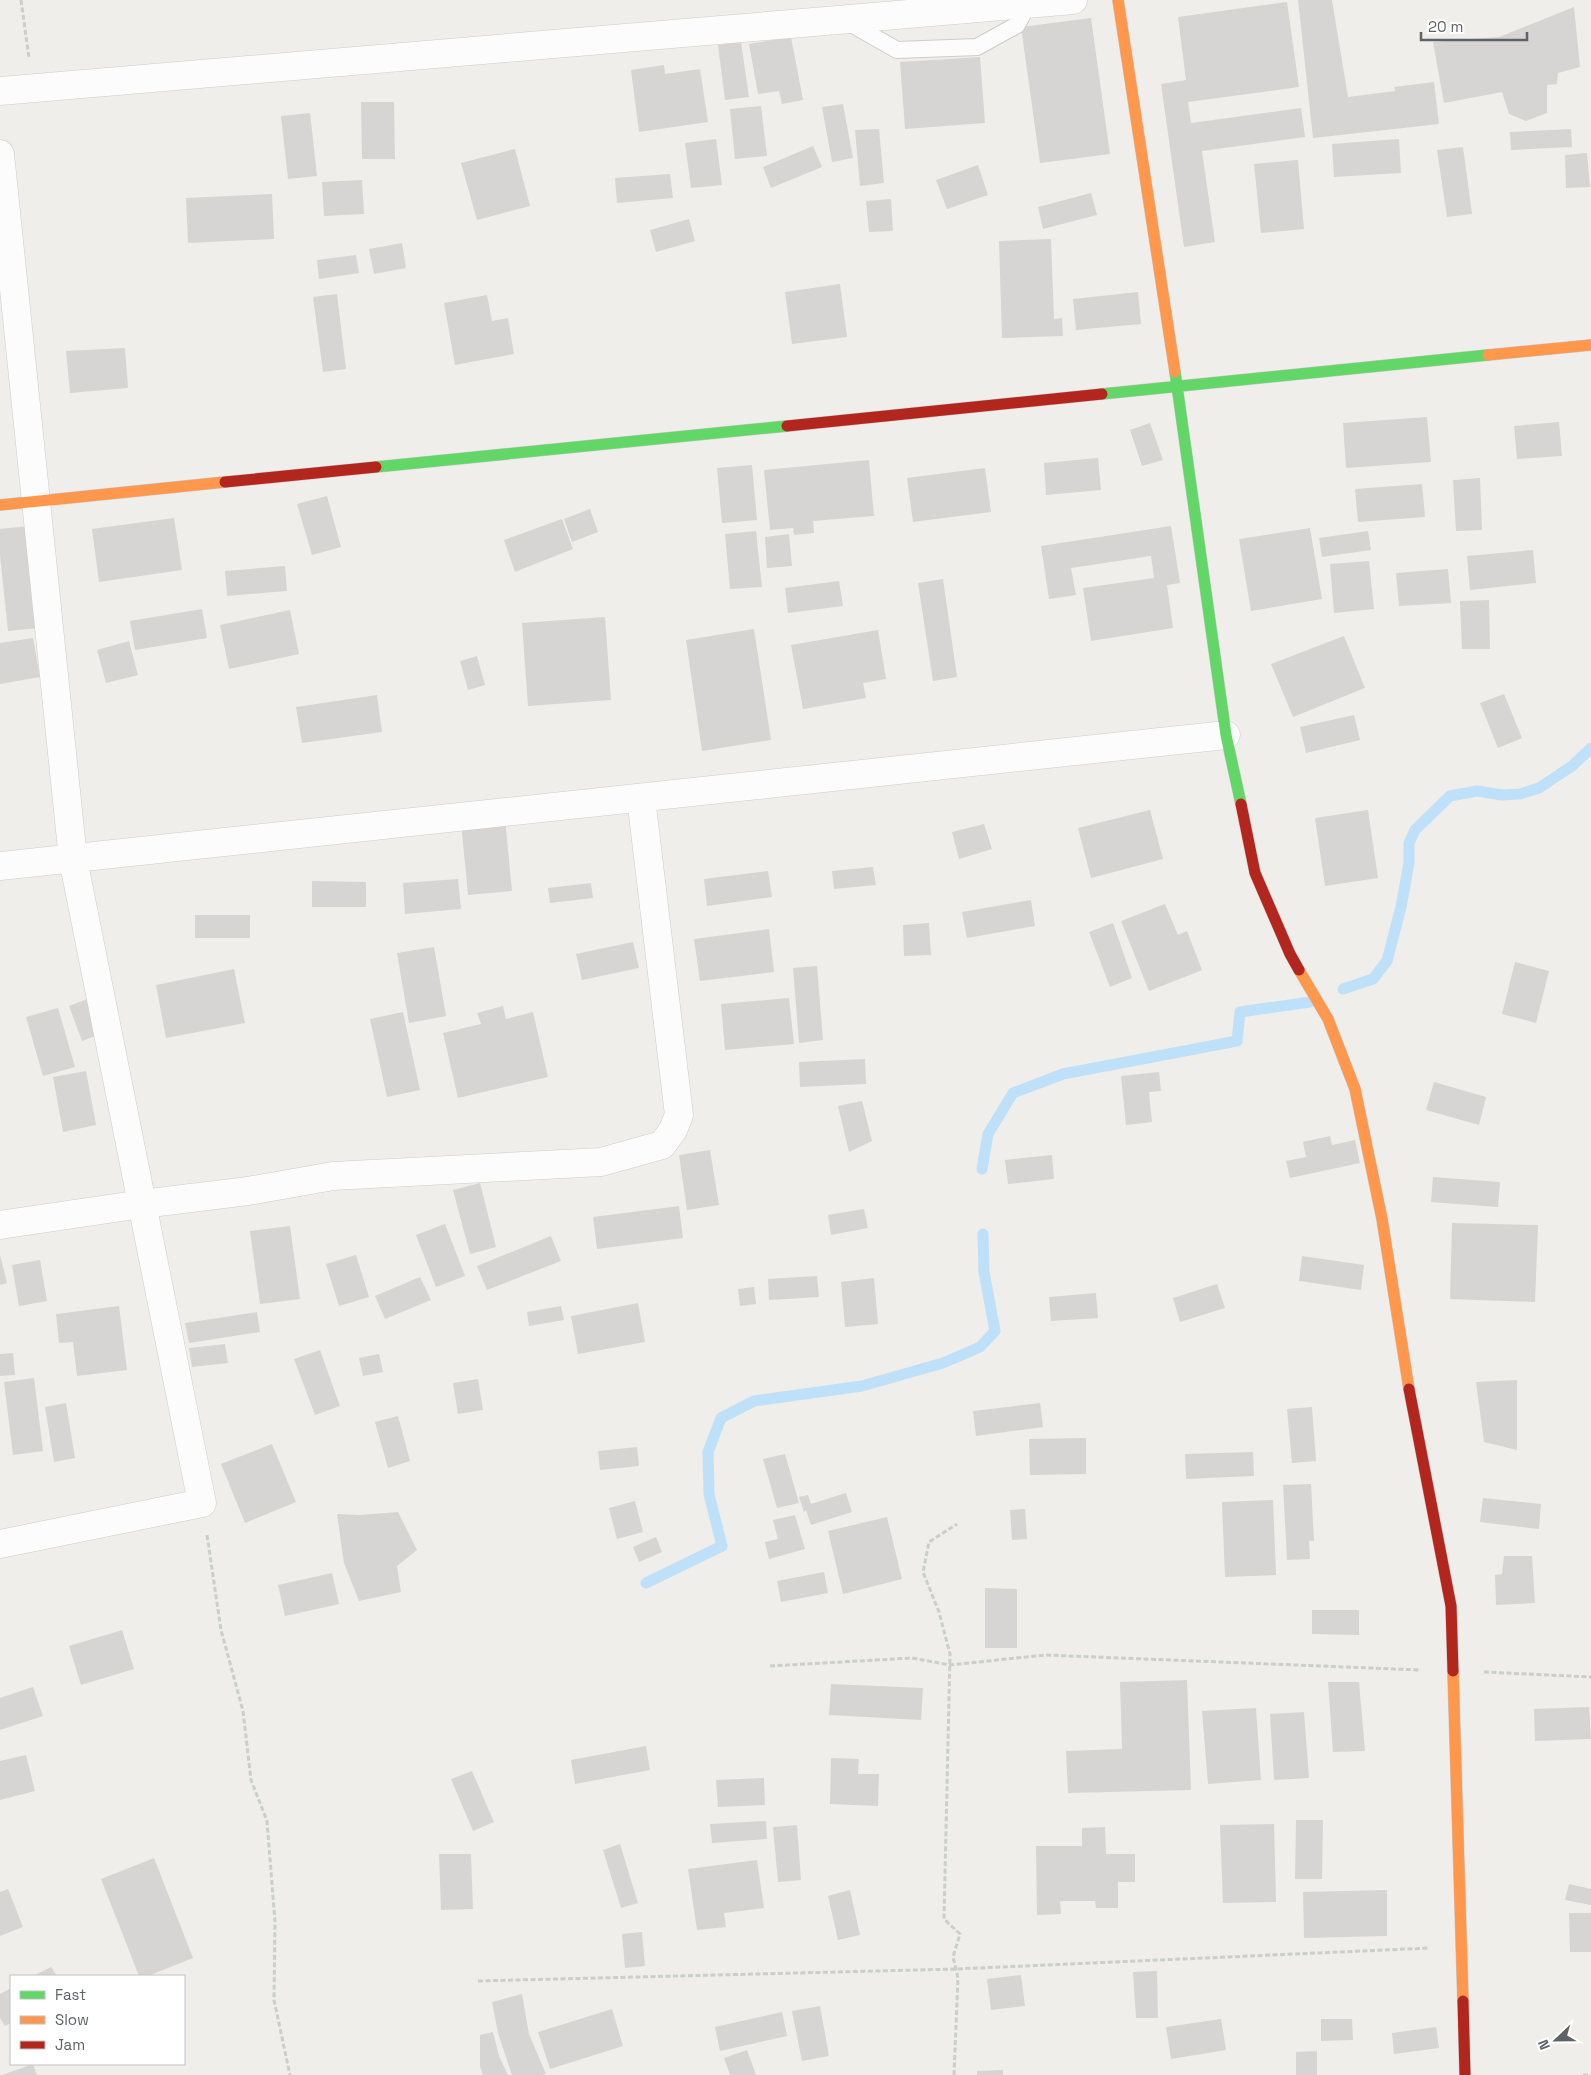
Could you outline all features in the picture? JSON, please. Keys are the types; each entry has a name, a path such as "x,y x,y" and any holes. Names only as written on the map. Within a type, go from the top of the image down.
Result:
{"street":[{"path":"0,91 1073,0"},
{"path":"1118,0 1177,387 1226,735 1255,873 1290,954 1328,1019 1355,1089 1382,1220 1408,1383 1451,1606 1465,2075"},
{"path":"0,154 73,859 202,1503 0,1544"},
{"path":"0,505 1591,345"},
{"path":"0,866 1226,735"},
{"path":"0,1225 142,1204 248,1191 333,1176 601,1162 662,1145 673,1130 679,1116 641,798"}],"lane":[{"path":"844,20 897,50 977,47 1017,25 1028,4"}],"path":[{"path":"21,0 34,88"},
{"path":"202,1503 221,1630 243,1711 251,1780 267,1821 275,1922 274,2000 282,2045 290,2075"},
{"path":"954,2075 958,1978 953,1957 960,1934 944,1919 950,1654 939,1612 924,1572 929,1542 957,1524"},
{"path":"770,1666 912,1658 950,1665 1045,1655 1591,1677"},
{"path":"478,1981 956,1970 1461,1946"},
{"path":"1584,2075 1591,2075"}],"building":[{"path":"1298,0 1332,0 1348,97 1395,91 1394,87 1434,82 1439,124 1313,138"},
{"path":"1287,2 1299,87 1188,102 1191,123 1301,108 1305,137 1202,151 1215,242 1184,247 1161,84 1186,80 1178,17"},
{"path":"1574,7 1580,67 1558,73 1557,84 1547,85 1547,113 1526,121 1509,114 1502,92 1444,103 1433,42 1499,37"},
{"path":"1091,18 1110,154 1040,163 1021,27"},
{"path":"791,37 803,100 782,104 779,91 758,94 749,44"},
{"path":"741,42 749,97 725,100 718,45"},
{"path":"980,57 985,123 905,129 900,62"},
{"path":"664,65 665,74 700,69 708,122 639,132 631,70"},
{"path":"361,102 394,102 395,159 362,159"},
{"path":"843,104 853,158 832,162 822,107"},
{"path":"761,106 767,156 735,159 730,109"},
{"path":"310,113 317,176 288,179 281,116"},
{"path":"879,129 884,183 860,186 855,130"},
{"path":"1571,129 1572,147 1511,150 1510,132"},
{"path":"716,139 722,185 691,188 685,143"},
{"path":"1399,139 1401,173 1334,177 1332,144"},
{"path":"813,146 822,167 771,188 763,167"},
{"path":"1463,147 1472,214 1447,217 1437,150"},
{"path":"515,149 530,206 477,220 461,163"},
{"path":"1587,153 1590,187 1566,188 1565,155"},
{"path":"1298,160 1304,229 1261,233 1254,164"},
{"path":"978,165 988,195 947,209 936,180"},
{"path":"670,174 673,198 617,203 615,178"},
{"path":"362,180 364,214 324,216 322,182"},
{"path":"1091,193 1097,215 1043,229 1038,207"},
{"path":"272,194 274,239 188,243 186,198"},
{"path":"891,199 893,231 869,232 866,201"},
{"path":"689,219 695,241 656,252 650,230"},
{"path":"1051,239 1054,319 1062,318 1063,336 1002,338 999,241"},
{"path":"402,243 406,268 374,274 369,249"},
{"path":"356,255 359,273 319,279 317,260"},
{"path":"840,284 847,337 792,344 785,292"},
{"path":"1138,292 1141,324 1076,330 1073,299"},
{"path":"337,294 346,369 323,372 313,297"},
{"path":"487,295 492,321 508,318 514,354 455,365 444,303"},
{"path":"125,348 128,388 70,393 66,351"},
{"path":"1427,417 1431,462 1346,468 1343,423"},
{"path":"1559,422 1562,456 1517,459 1514,426"},
{"path":"1150,423 1163,460 1142,466 1130,430"},
{"path":"1098,458 1101,490 1046,495 1044,463"},
{"path":"869,460 874,516 813,521 814,533 794,535 793,528 770,530 764,470"},
{"path":"752,465 757,520 722,523 717,468"},
{"path":"985,468 991,512 913,522 907,478"},
{"path":"1480,478 1482,530 1456,531 1453,480"},
{"path":"1422,484 1425,517 1358,522 1355,489"},
{"path":"327,496 341,547 312,555 297,504"},
{"path":"590,509 598,532 572,542 564,519"},
{"path":"174,518 182,570 99,582 92,529"},
{"path":"562,519 573,549 515,572 504,540"},
{"path":"29,526 39,628 8,631 0,555 0,529"},
{"path":"1171,526 1180,583 1167,585 1173,628 1091,641 1083,588 1154,578 1151,556 1071,568 1076,595 1049,599 1041,546"},
{"path":"1310,528 1322,599 1251,611 1239,539"},
{"path":"756,531 762,587 730,589 725,534"},
{"path":"1368,531 1371,550 1322,557 1319,538"},
{"path":"789,534 792,566 767,568 765,537"},
{"path":"1533,550 1536,583 1470,590 1467,556"},
{"path":"1369,561 1374,609 1334,613 1330,564"},
{"path":"285,566 287,591 227,596 225,571"},
{"path":"1448,569 1451,603 1399,606 1396,573"},
{"path":"943,579 957,677 933,681 918,583"},
{"path":"839,581 843,606 788,613 785,588"},
{"path":"1489,600 1490,649 1462,649 1460,601"},
{"path":"202,609 207,638 135,650 130,621"},
{"path":"290,610 299,654 229,669 220,625"},
{"path":"605,617 611,700 528,706 522,623"},
{"path":"754,629 771,740 702,751 686,640"},
{"path":"878,630 886,679 863,683 866,698 803,709 791,645"},
{"path":"1344,636 1365,688 1293,717 1271,664"},
{"path":"33,638 40,677 0,684 0,643"},
{"path":"129,641 138,675 106,683 97,650"},
{"path":"477,656 485,685 468,690 460,661"},
{"path":"1504,694 1522,738 1498,748 1480,703"},
{"path":"377,695 382,732 302,743 296,707"},
{"path":"1354,715 1360,740 1306,753 1300,727"},
{"path":"1150,810 1163,859 1091,878 1078,828"},
{"path":"1368,810 1378,878 1325,886 1315,818"},
{"path":"505,818 512,891 468,895 461,822"},
{"path":"984,824 992,849 959,859 952,832"},
{"path":"873,867 876,885 834,889 832,871"},
{"path":"768,871 772,897 707,906 704,879"},
{"path":"458,879 461,909 405,914 403,883"},
{"path":"312,881 366,882 366,907 312,907"},
{"path":"591,883 593,898 550,903 548,888"},
{"path":"1031,900 1035,926 967,938 962,912"},
{"path":"1165,904 1178,935 1187,931 1202,970 1149,991 1121,921"},
{"path":"195,915 250,915 250,938 195,938"},
{"path":"929,923 931,955 904,956 903,925"},
{"path":"1113,923 1132,978 1110,987 1089,932"},
{"path":"769,929 774,972 700,981 694,939"},
{"path":"633,942 639,968 582,980 576,954"},
{"path":"434,947 446,1016 409,1023 397,953"},
{"path":"1515,962 1549,971 1536,1023 1502,1014"},
{"path":"817,966 823,1040 799,1043 793,968"},
{"path":"234,969 245,1023 166,1038 156,985"},
{"path":"98,995 111,1030 82,1041 69,1006"},
{"path":"789,998 794,1044 725,1050 721,1004"},
{"path":"503,1006 506,1019 533,1012 548,1077 458,1098 443,1033 481,1024 477,1013"},
{"path":"58,1008 75,1067 43,1076 26,1017"},
{"path":"403,1012 420,1090 387,1097 370,1019"},
{"path":"865,1059 866,1084 800,1087 799,1062"},
{"path":"86,1071 96,1125 63,1132 53,1077"},
{"path":"1159,1072 1161,1091 1149,1092 1152,1122 1126,1125 1121,1076"},
{"path":"1434,1082 1486,1097 1479,1125 1426,1110"},
{"path":"862,1101 872,1141 849,1152 838,1106"},
{"path":"1330,1136 1332,1145 1355,1140 1360,1163 1290,1178 1286,1161 1306,1157 1303,1142"},
{"path":"710,1150 719,1205 687,1210 679,1155"},
{"path":"1052,1155 1054,1179 1008,1184 1005,1160"},
{"path":"1433,1177 1500,1182 1498,1207 1431,1202"},
{"path":"480,1183 496,1247 470,1254 453,1190"},
{"path":"679,1206 683,1238 597,1249 593,1217"},
{"path":"864,1209 868,1228 831,1235 828,1215"},
{"path":"1452,1223 1538,1225 1535,1302 1450,1299"},
{"path":"445,1224 465,1276 436,1287 416,1235"},
{"path":"290,1226 300,1299 260,1304 250,1231"},
{"path":"551,1236 561,1261 487,1290 477,1266"},
{"path":"0,1255 7,1283 0,1285"},
{"path":"356,1255 369,1297 339,1306 326,1264"},
{"path":"1302,1256 1364,1265 1361,1290 1299,1281"},
{"path":"40,1260 47,1301 19,1306 12,1265"},
{"path":"817,1276 819,1297 769,1300 768,1279"},
{"path":"420,1277 431,1300 385,1319 375,1296"},
{"path":"874,1278 878,1324 845,1327 841,1282"},
{"path":"1217,1284 1225,1308 1180,1322 1173,1298"},
{"path":"754,1287 756,1304 740,1306 738,1289"},
{"path":"1096,1293 1098,1318 1051,1321 1049,1297"},
{"path":"638,1303 645,1342 578,1354 571,1316"},
{"path":"119,1306 127,1370 77,1376 73,1342 59,1343 56,1314"},
{"path":"561,1306 564,1320 529,1326 527,1312"},
{"path":"257,1312 260,1332 189,1343 185,1323"},
{"path":"225,1344 228,1363 192,1367 189,1348"},
{"path":"320,1350 340,1406 315,1415 294,1359"},
{"path":"13,1353 15,1375 0,1376 0,1354"},
{"path":"379,1354 383,1372 363,1376 359,1358"},
{"path":"34,1378 43,1451 13,1455 4,1382"},
{"path":"478,1379 483,1410 458,1414 453,1383"},
{"path":"1517,1380 1517,1450 1484,1442 1476,1382"},
{"path":"66,1403 75,1458 54,1462 45,1407"},
{"path":"1040,1403 1043,1427 976,1436 973,1411"},
{"path":"1312,1407 1316,1461 1292,1463 1287,1409"},
{"path":"398,1416 410,1461 388,1468 375,1422"},
{"path":"1086,1438 1086,1474 1030,1475 1029,1439"},
{"path":"272,1444 296,1502 245,1523 221,1464"},
{"path":"637,1447 639,1466 600,1470 598,1451"},
{"path":"1253,1452 1254,1476 1186,1479 1185,1454"},
{"path":"785,1454 799,1503 777,1508 763,1459"},
{"path":"1311,1484 1314,1541 1309,1541 1310,1559 1287,1560 1283,1485"},
{"path":"846,1493 852,1512 811,1525 799,1497 808,1495 811,1504"},
{"path":"1483,1498 1541,1504 1539,1529 1480,1522"},
{"path":"1273,1500 1276,1575 1225,1577 1222,1502"},
{"path":"635,1501 643,1532 617,1539 609,1508"},
{"path":"1025,1509 1027,1539 1012,1540 1010,1510"},
{"path":"398,1512 417,1550 397,1566 401,1592 359,1601 344,1563 337,1514 360,1515"},
{"path":"795,1515 805,1549 769,1559 765,1542 778,1539 773,1520"},
{"path":"887,1517 902,1579 843,1594 828,1531"},
{"path":"656,1537 662,1552 639,1562 633,1547"},
{"path":"1504,1556 1532,1556 1535,1603 1496,1605 1495,1575 1502,1574"},
{"path":"824,1572 828,1593 781,1602 777,1581"},
{"path":"332,1573 339,1604 285,1616 278,1585"},
{"path":"985,1588 1017,1589 1017,1648 985,1648"},
{"path":"1312,1610 1359,1610 1359,1635 1312,1634"},
{"path":"122,1630 134,1669 81,1685 69,1646"},
{"path":"1187,1680 1191,1790 1068,1793 1066,1751 1122,1749 1120,1682"},
{"path":"1328,1682 1359,1682 1365,1751 1333,1752"},
{"path":"831,1684 923,1688 921,1720 829,1715"},
{"path":"33,1687 43,1716 0,1730 0,1698"},
{"path":"1589,1707 1591,1739 1535,1741 1534,1709"},
{"path":"1256,1708 1261,1780 1208,1784 1202,1711"},
{"path":"1304,1712 1309,1778 1274,1780 1270,1714"},
{"path":"646,1746 650,1770 575,1784 571,1760"},
{"path":"26,1755 35,1791 0,1800 0,1761"},
{"path":"831,1758 859,1759 858,1774 879,1774 878,1806 830,1804"},
{"path":"472,1771 494,1822 473,1831 451,1779"},
{"path":"764,1778 765,1805 718,1807 716,1780"},
{"path":"1296,1820 1323,1820 1322,1879 1295,1879"},
{"path":"766,1821 767,1839 712,1843 710,1824"},
{"path":"1274,1824 1276,1902 1223,1903 1220,1825"},
{"path":"797,1825 801,1880 778,1882 773,1827"},
{"path":"1105,1827 1106,1854 1135,1854 1135,1882 1118,1882 1118,1908 1096,1908 1095,1901 1060,1901 1061,1914 1037,1915 1036,1846 1082,1846 1082,1828"},
{"path":"620,1844 638,1903 621,1908 603,1850"},
{"path":"439,1854 471,1854 473,1909 441,1910"},
{"path":"154,1858 193,1958 150,1975 139,1975 101,1879"},
{"path":"757,1860 764,1908 724,1913 726,1927 697,1930 688,1869"},
{"path":"1569,1884 1591,1889 1591,1905 1565,1900"},
{"path":"8,1889 23,1927 0,1936 0,1892"},
{"path":"850,1890 860,1935 838,1940 828,1896"},
{"path":"1387,1890 1387,1936 1304,1938 1303,1892"},
{"path":"1569,1913 1591,1913 1591,1952 1570,1952"},
{"path":"642,1932 645,1966 625,1968 622,1934"},
{"path":"51,1967 56,1975 35,1975"},
{"path":"1157,1971 1158,2018 1136,2018 1133,1972"},
{"path":"1021,1975 1025,2006 991,2010 987,1979"},
{"path":"10,1989 10,2024 5,2026 0,2018 0,1994"},
{"path":"522,1994 529,2034 546,2074 512,2075 498,2033 492,2002"},
{"path":"820,2006 829,2056 802,2061 792,2011"},
{"path":"612,2009 623,2046 550,2069 538,2032"},
{"path":"782,2012 787,2036 720,2051 715,2027"},
{"path":"1221,2019 1226,2050 1171,2059 1166,2027"},
{"path":"1321,2019 1352,2019 1353,2040 1321,2041"},
{"path":"1436,2027 1439,2048 1394,2054 1392,2033"},
{"path":"493,2032 499,2056 508,2075 483,2075 480,2066 480,2035"},
{"path":"747,2050 756,2075 730,2075 724,2058"},
{"path":"1317,2051 1317,2075 1296,2075 1296,2052"},
{"path":"33,2065 37,2075 2,2075"},
{"path":"1003,2070 1003,2075 977,2075 977,2071"}],"waterway":[{"path":"1343,989 1373,979 1387,961 1401,907 1409,863 1409,843 1415,830 1450,796 1477,791 1502,795 1520,794 1539,788 1572,766 1591,748"},
{"path":"982,1169 988,1134 1013,1093 1063,1074 1237,1041 1240,1012 1310,1002"},
{"path":"646,1583 722,1546 709,1494 708,1452 721,1418 754,1401 862,1386 943,1363 980,1347 995,1331 984,1272 983,1234"}],"traffic: fast":[{"path":"1102,394 1488,355"},
{"path":"1175,372 1226,735 1241,804"},
{"path":"376,467 787,426"}],"traffic: slow":[{"path":"1118,0 1175,372"},
{"path":"1488,355 1591,345"},
{"path":"0,505 225,482"},
{"path":"1299,970 1328,1019 1355,1089 1382,1219 1409,1389"},
{"path":"1453,1671 1463,2001"}],"traffic: jam":[{"path":"787,426 1102,394"},
{"path":"225,482 376,467"},
{"path":"1241,804 1255,873 1290,954 1299,970"},
{"path":"1409,1389 1451,1606 1453,1671"},
{"path":"1463,2001 1465,2075"}]}
